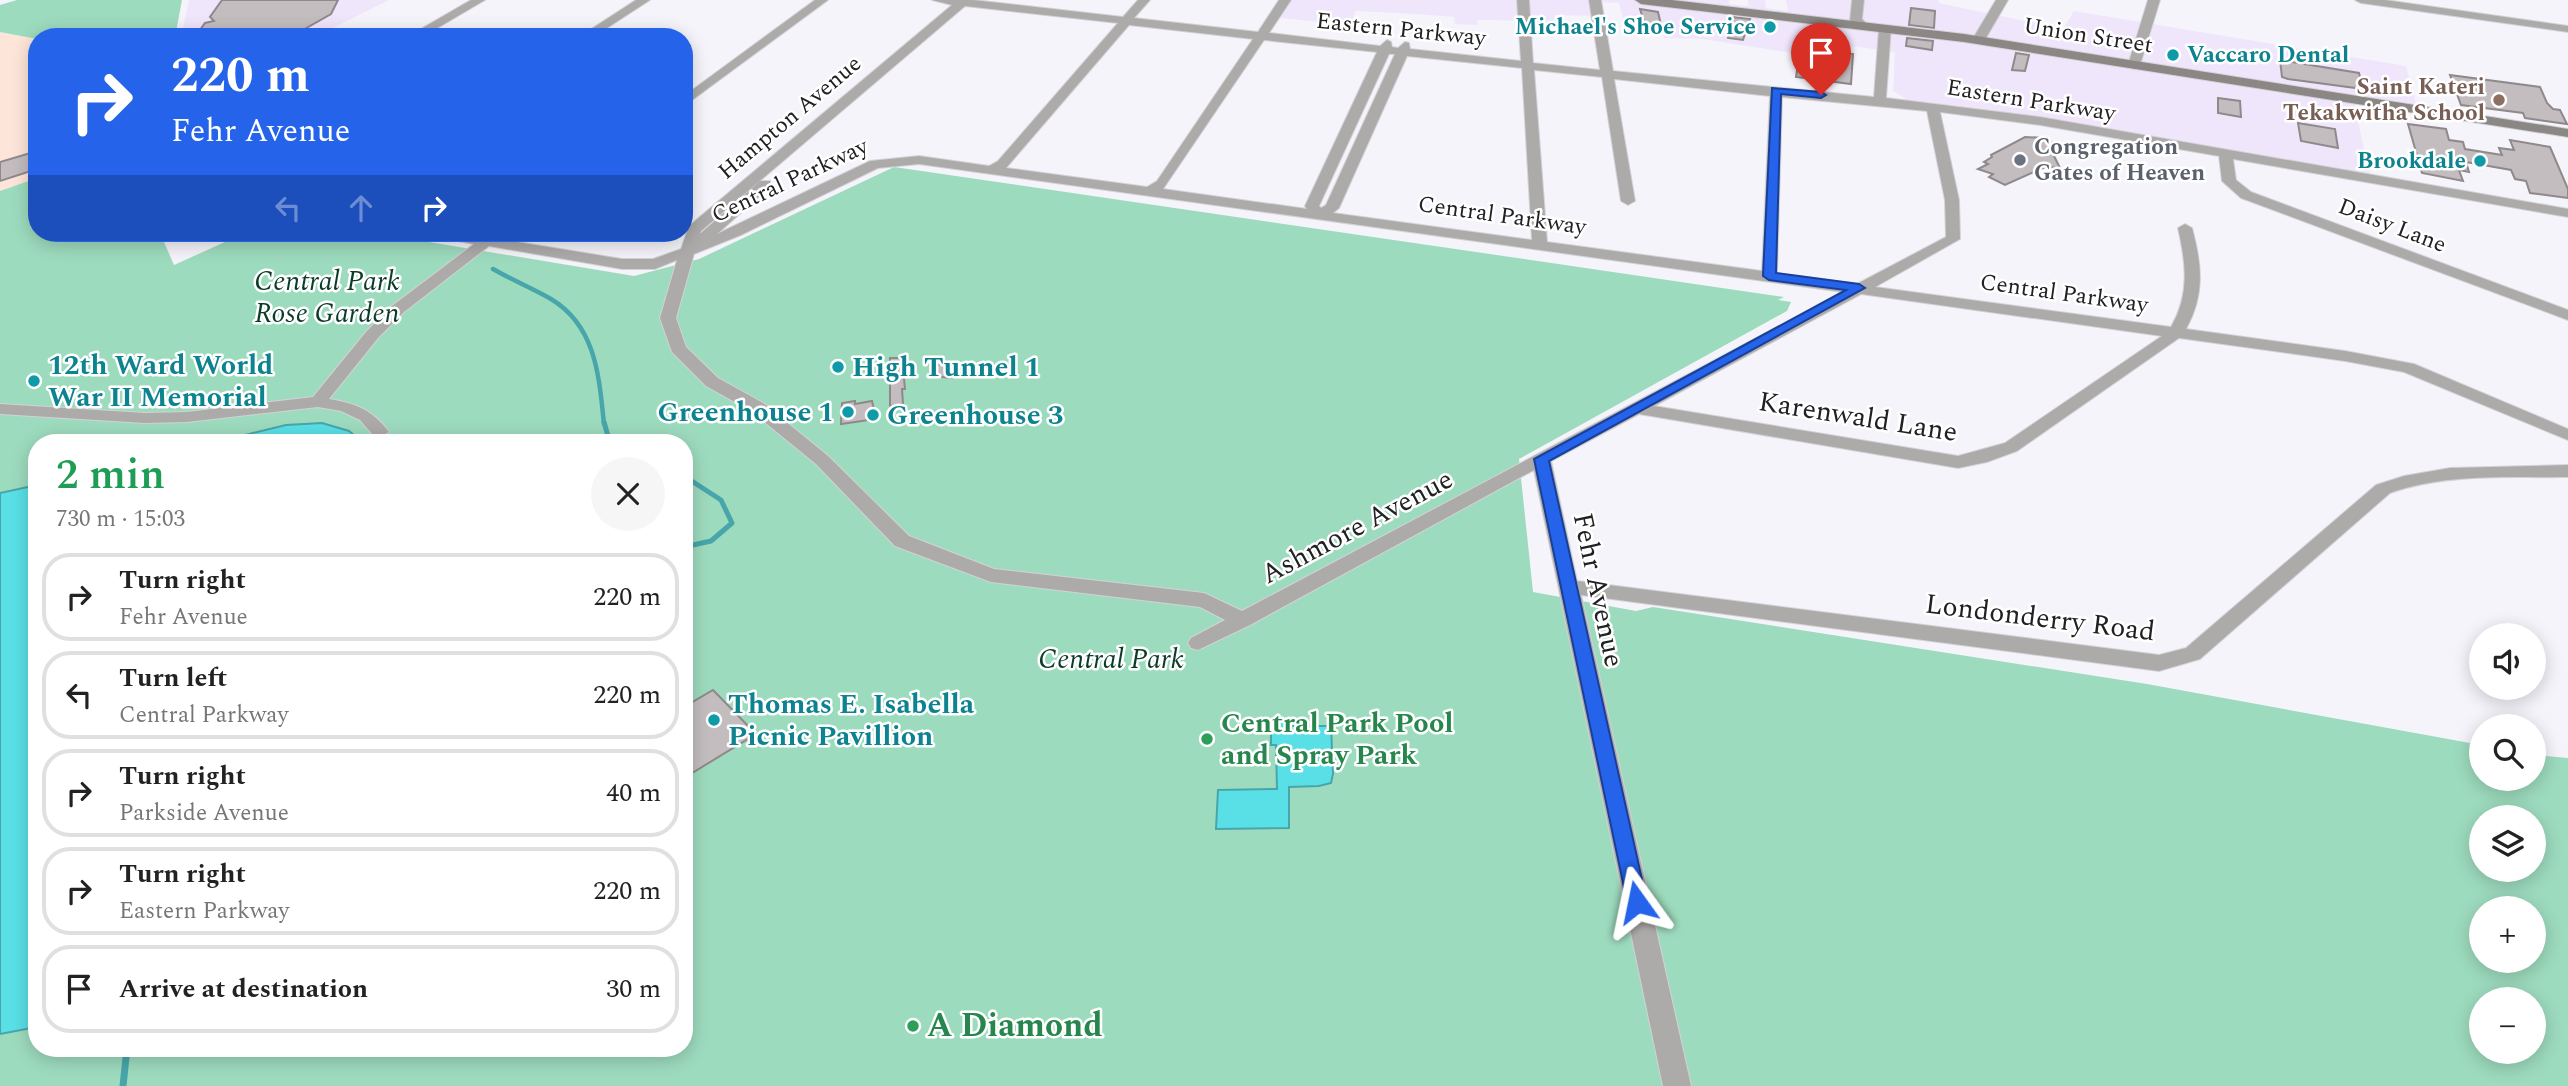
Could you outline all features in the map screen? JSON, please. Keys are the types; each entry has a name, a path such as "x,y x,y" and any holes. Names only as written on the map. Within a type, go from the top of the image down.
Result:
{"main road":[{"name":"Union Street","path":"1641,0 1689,2 1978,40 2568,133"}],"street":[{"path":"429,28 479,0"},
{"path":"443,28 492,0"},
{"path":"599,28 644,0"},
{"path":"613,28 657,0"},
{"path":"693,83 807,0"},
{"path":"693,95 822,0"},
{"name":"Eastern Parkway","path":"938,0 1121,17 2040,121 2568,213"},
{"name":"Eastern Parkway","path":"989,0 1121,17"},
{"path":"1121,17 1128,0"},
{"path":"993,169 1003,164 1121,17 1144,0"},
{"path":"1150,191 1162,184 1256,32 1272,0"},
{"path":"1256,32 1286,0"},
{"path":"1522,0 1540,243"},
{"path":"1595,0 1628,201"},
{"path":"1858,0 1856,20 1861,24"},
{"path":"1978,40 2002,0"},
{"path":"2134,65 2154,0"},
{"path":"2361,0 2568,29"},
{"name":"Hampton Avenue","path":"687,252 959,15 966,2"},
{"path":"1880,101 1885,28"},
{"path":"1386,47 1312,206 1318,214 1332,208 1404,49"},
{"path":"1769,276 1776,91"},
{"path":"1541,459 1953,239 1952,200 1933,108"},
{"name":"Daisy Lane","path":"2226,155 2229,181 2246,195 2568,315"},
{"name":"Central Parkway","path":"521,242 622,264 655,264 736,232 875,164 919,160 1540,243 2345,356 2408,368 2568,435"},
{"name":"Karenwald Lane","path":"1637,408 1958,462 1981,458 2011,447 2176,333 2190,310 2195,265 2185,228"},
{"path":"318,402 372,335 398,309 485,242"},
{"path":"687,252 668,318 678,349 712,382 757,407 822,460 902,541 991,575 1204,600 1243,620"},
{"path":"0,409 131,417 187,417 318,402 346,407 366,416 380,432"},
{"name":"Ashmore Avenue","path":"1198,643 1541,459"},
{"name":"Fehr Avenue","path":"1541,459 1676,1086"},
{"name":"Londonderry Road","path":"1569,587 2159,663 2193,654 2383,489 2404,480 2449,474 2568,471"}],"shaded area":[{"path":"189,0 389,0 333,28 183,28"},
{"path":"1292,0 1729,0 1729,4 1748,6 1748,0 1765,0 1766,8 1788,11 1786,0 1938,0 1939,3 2063,29 2074,11 2406,66 2416,104 2352,94 2370,176 1908,100 1893,91 1895,52 1821,42 1818,57 1702,39 1664,38 1662,30 1625,28 1619,3 1601,2 1603,16 1554,15 1557,33 1535,32 1533,21 1478,20 1477,25 1455,24 1454,17 1416,14 1356,11 1350,25 1280,18"},
{"path":"0,32 28,37 28,181 0,191"}],"green space":[{"path":"17,0 182,0 177,28 28,28 28,37 0,32 0,5"},
{"name":"Central Park","path":"894,167 1784,297 1778,300 1791,302 1787,311 1519,459 1533,592 1636,611 1653,607 2147,684 2469,743 2469,791 2546,791 2546,756 2568,758 2568,1086 0,1086 0,191 28,181 28,242 164,242 174,265 225,242 429,242 634,276 699,259"}],"water":[{"path":"322,423 352,434 249,434 286,425"},
{"path":"28,487 28,1029 0,1034 0,493"},
{"path":"1289,721 1290,726 1331,726 1331,783 1289,787 1289,828 1216,829 1218,790 1277,789 1276,745 1271,745 1271,722"}],"building":[{"path":"222,0 338,0 331,14 306,28 201,28 205,23 214,21 210,17"},
{"path":"1911,8 1935,11 1934,28 1909,25"},
{"path":"1640,9 1658,12 1662,29 1646,28"},
{"path":"1732,17 1750,19 1743,40 1728,38"},
{"path":"1907,38 1933,41 1932,50 1906,46"},
{"path":"1831,51 1853,54 1851,84 1796,77 1798,64 1830,68"},
{"path":"2016,53 2029,55 2025,71 2012,70"},
{"path":"2280,60 2359,73 2363,89 2282,77"},
{"name":"Saint Kateri Tekakwitha School","path":"2450,75 2540,87 2547,103 2553,109 2560,110 2567,124 2525,118 2523,113 2461,105"},
{"path":"2218,98 2240,101 2241,117 2218,113"},
{"path":"2298,123 2335,129 2338,148 2301,141"},
{"name":"Brookdale","path":"2408,124 2446,129 2449,140 2463,142 2465,149 2502,155 2499,148 2514,150 2510,140 2550,147 2568,189 2568,198 2530,193 2526,181 2515,179 2511,170 2466,162 2469,172 2459,170 2463,181 2422,173"},
{"name":"Congregation Gates of Heaven","path":"2025,137 2046,138 2048,142 2076,148 2054,156 2060,168 2045,167 2005,185 1989,177 1993,174 1978,169 1988,164 1984,162 1992,157 1991,155"},
{"path":"28,154 28,172 0,181 0,162"},
{"path":"890,358 902,358 905,389 902,389 903,404 890,406"},
{"path":"938,365 962,366 952,378 931,376"},
{"path":"855,401 855,404 872,401 876,419 841,424 842,403"},
{"name":"Thomas E. Isabella Picnic Pavillion","path":"713,690 756,734 693,772 693,702"}],"waterway":[{"path":"493,269 551,299 578,323 593,354 604,424"},
{"path":"604,422 607,434"},
{"path":"693,482 721,500 732,523 711,541 693,545"},
{"path":"123,1086 126,1057"}],"place":[{"name":"Michael's Shoe Service","path":"1770,27"},
{"name":"Vaccaro Dental","path":"2173,55"},
{"name":"Saint Kateri Tekakwitha School","path":"2499,100"},
{"name":"Congregation Gates of Heaven","path":"2020,160"},
{"name":"Brookdale","path":"2480,161"},
{"name":"High Tunnel 1","path":"838,367"},
{"name":"12th Ward World War II Memorial","path":"34,381"},
{"name":"Greenhouse 1","path":"848,412"},
{"name":"Greenhouse 3","path":"873,415"},
{"name":"Thomas E. Isabella Picnic Pavillion","path":"714,720"},
{"name":"Central Park Pool and Spray Park","path":"1207,739"},
{"name":"A Diamond","path":"913,1026"}],"route":[{"path":"1637,902 1541,459 1859,288 1769,276 1776,91 1821,95"}],"park label":[{"name":"Central Park Rose Garden","path":"327,297"}]}
